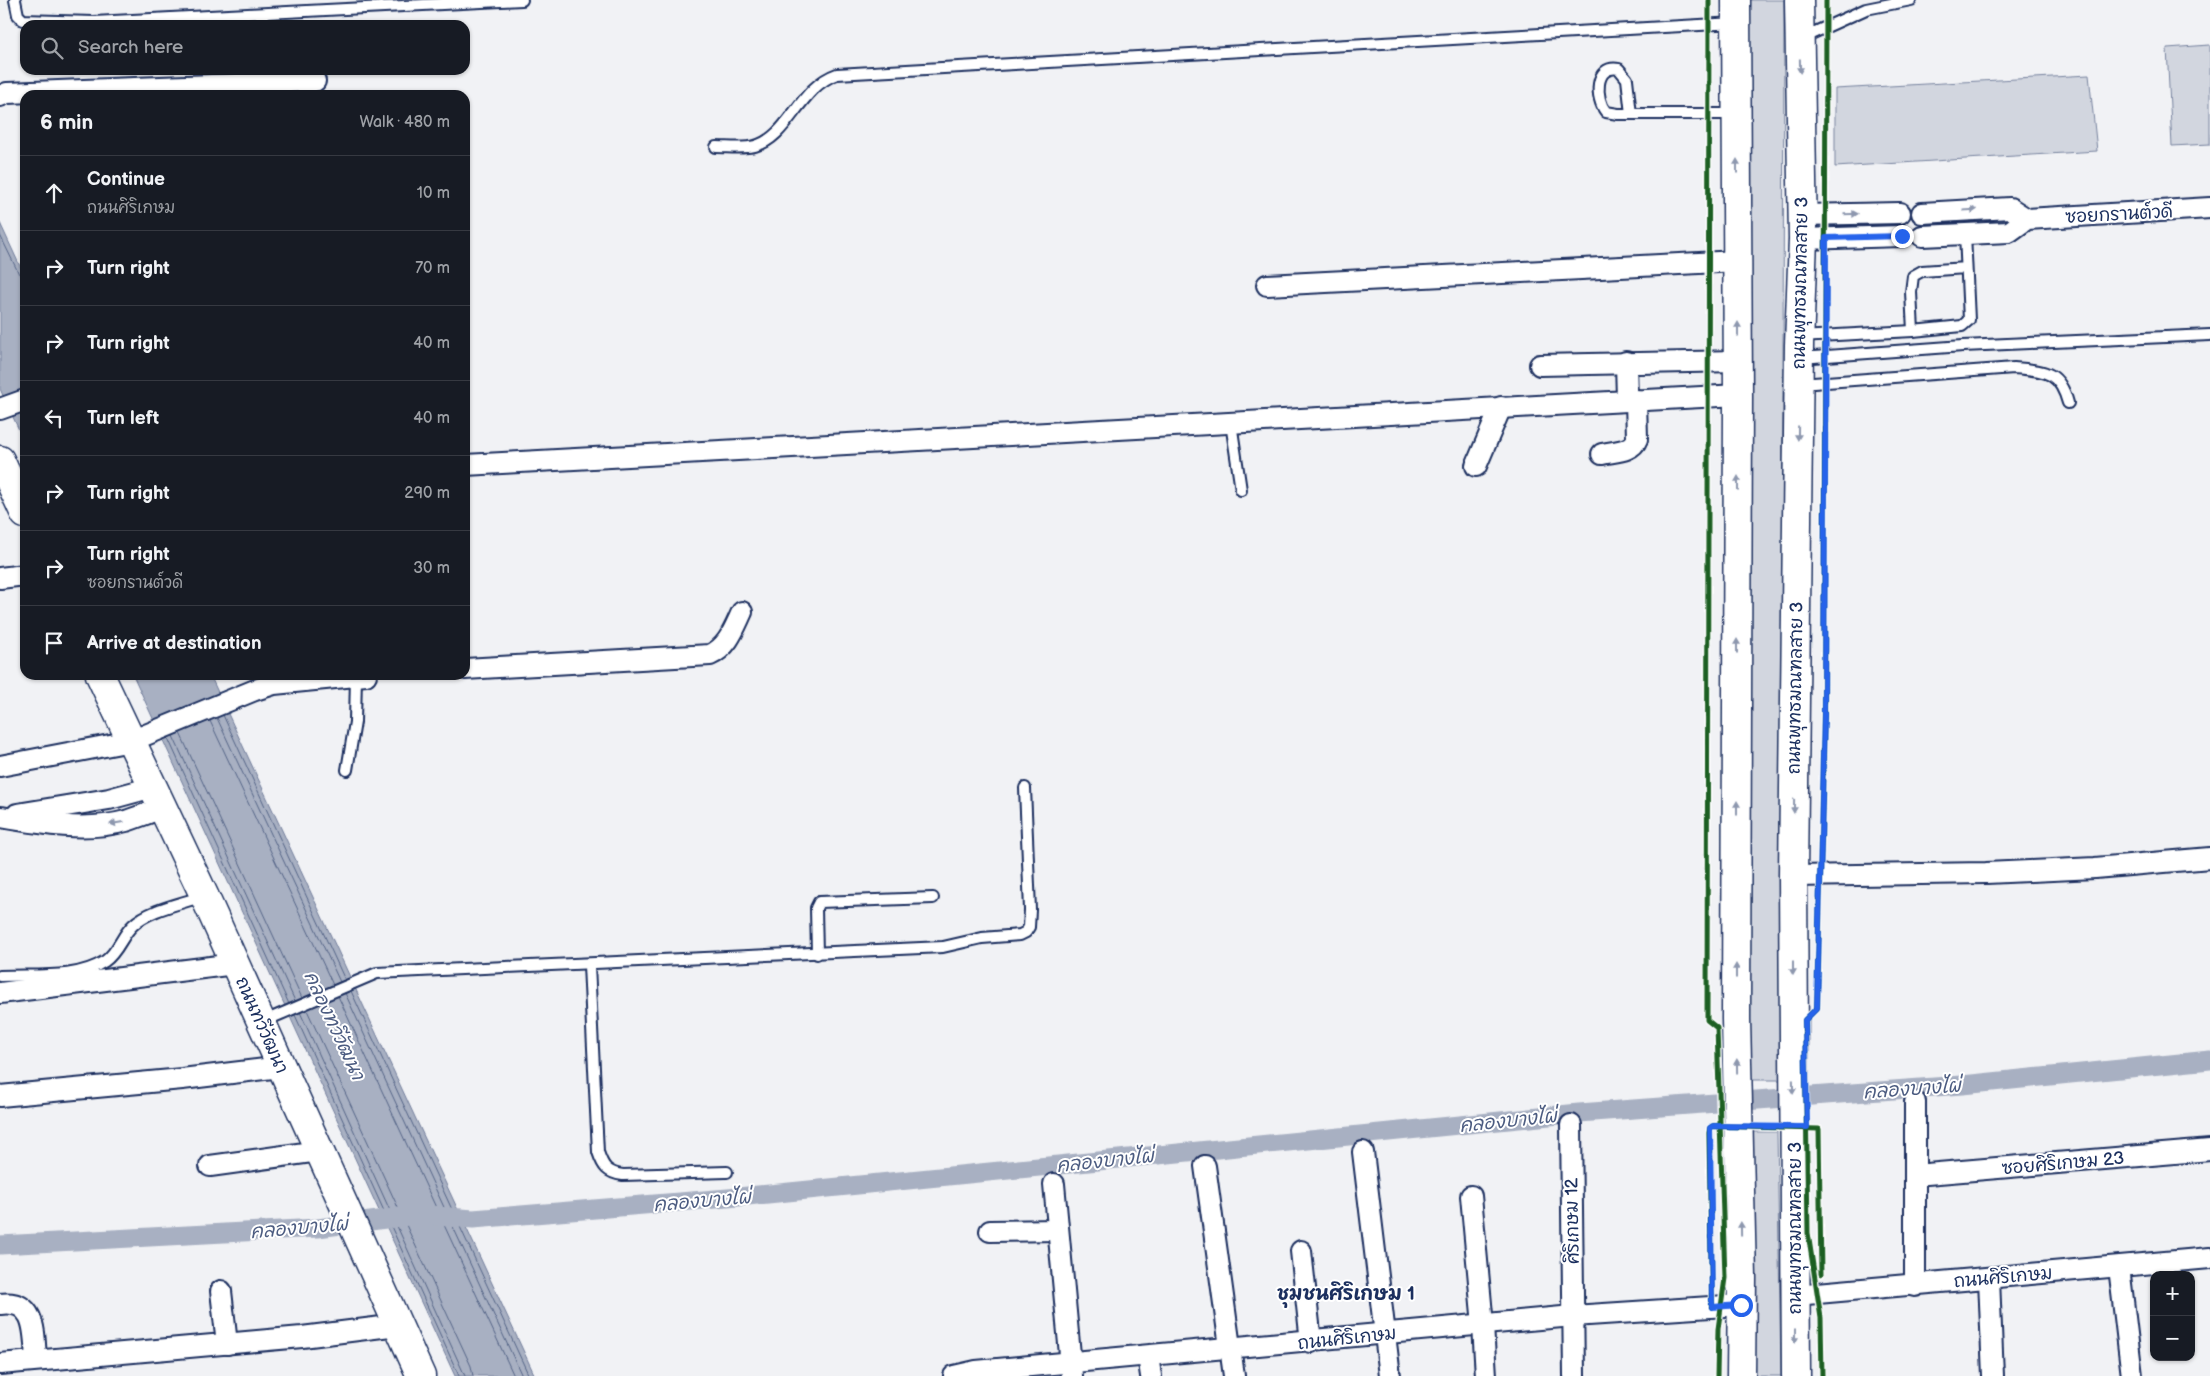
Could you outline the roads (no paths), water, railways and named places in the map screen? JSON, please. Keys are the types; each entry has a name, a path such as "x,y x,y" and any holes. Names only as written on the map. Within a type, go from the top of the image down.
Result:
{"main road":[{"name":"ถนนพุทธมณฑลสาย 3","path":"1796,1376 1792,1020 1802,227 1799,0"},
{"path":"1736,12 1738,261 1736,1019 1742,1278 1741,1376"},
{"path":"0,460 6,487 20,507"},
{"name":"ถนนทวีวัฒนา","path":"102,680 204,895 421,1376"}],"street":[{"path":"92,90 315,81"},
{"path":"0,96 20,93"},
{"name":"ซอยกรานต์วดี","path":"1922,213 2010,208 2027,219"},
{"name":"ซอยกรานต์วดี","path":"1802,227 1912,236 2009,232 2027,219 2210,208"},
{"path":"1802,227 1900,213"},
{"path":"1267,285 1738,261"},
{"path":"1540,365 1738,361"},
{"path":"1602,454 1628,449 1634,445 1637,439 1626,362"},
{"path":"470,465 1738,395"},
{"path":"1,409 20,402"},
{"path":"1476,466 1501,407"},
{"path":"0,578 20,576"},
{"path":"470,669 710,655 719,651 727,643 742,612"},
{"path":"0,766 88,751 131,741 255,690 274,684 315,680"},
{"path":"1,817 48,825 100,825 125,822 158,797"},
{"path":"1793,876 1986,873 2095,868 2210,858"},
{"path":"0,993 234,964"},
{"path":"0,1096 182,1079 281,1067"},
{"path":"1915,1102 1915,1286"},
{"name":"ศิริเกษม 12","path":"1571,1125 1574,1376"},
{"name":"ซอยศิริเกษม 23","path":"1915,1175 2210,1150"},
{"path":"210,1166 319,1151"},
{"path":"1363,1152 1390,1376"},
{"path":"1205,1166 1234,1376"},
{"path":"1054,1184 1071,1370"},
{"path":"1471,1196 1486,1376"},
{"path":"990,1231 1058,1230"},
{"path":"1301,1251 1311,1342"},
{"name":"ถนนศิริเกษม","path":"1795,1295 1915,1286 2210,1258"},
{"path":"2119,1267 2132,1376"},
{"path":"1989,1279 1993,1376"},
{"path":"221,1291 226,1344"},
{"path":"0,1304 19,1306 30,1314 34,1325 36,1360"},
{"name":"ถนนศิริเกษม","path":"954,1376 976,1371 1071,1370 1149,1366 1230,1349 1573,1316 1741,1305"},
{"path":"0,1364 226,1344 398,1325"}],"lane":[{"path":"15,0 18,15 23,20"},
{"path":"125,20 522,0"},
{"path":"1800,39 1834,25 1865,4 1911,0"},
{"path":"716,147 754,146 768,140 776,134 803,98 825,78 837,74 1736,12"},
{"path":"1632,114 1627,79 1623,72 1615,68 1606,72 1599,81 1598,88 1602,108 1610,114 1632,114 1737,114"},
{"path":"1799,360 1913,331 1962,326 1968,323 1964,234"},
{"path":"1913,331 1911,292 1913,276 1922,271 1966,268"},
{"path":"1799,360 1963,346 2210,335"},
{"path":"1799,360 2014,368 2044,372 2063,385 2068,403"},
{"path":"1230,422 1241,490"},
{"path":"348,770 355,722 356,680"},
{"path":"261,1023 377,973 589,965 943,947 982,938 1020,935 1026,932 1029,927 1030,910 1025,788"},
{"path":"0,976 66,973 85,969 105,961 119,946 131,927 142,918 204,895"},
{"path":"816,954 816,908 819,902 933,898"},
{"path":"589,965 598,1152 605,1169 612,1174 623,1175 727,1172"}],"water":[{"path":"0,223 20,266 20,432 0,389"},
{"name":"คลองทวีวัฒนา","path":"135,680 212,680 535,1376 455,1376"}],"waterway":[{"name":"คลองบางไผ่","path":"437,1216 473,1219 728,1198 1579,1113 1962,1085 2210,1060"},
{"name":"คลองบางไผ่","path":"0,1245 318,1228 408,1216"}],"district":[{"name":"ชุมชนศิริเกษม 1","path":"1346,1293"}]}
